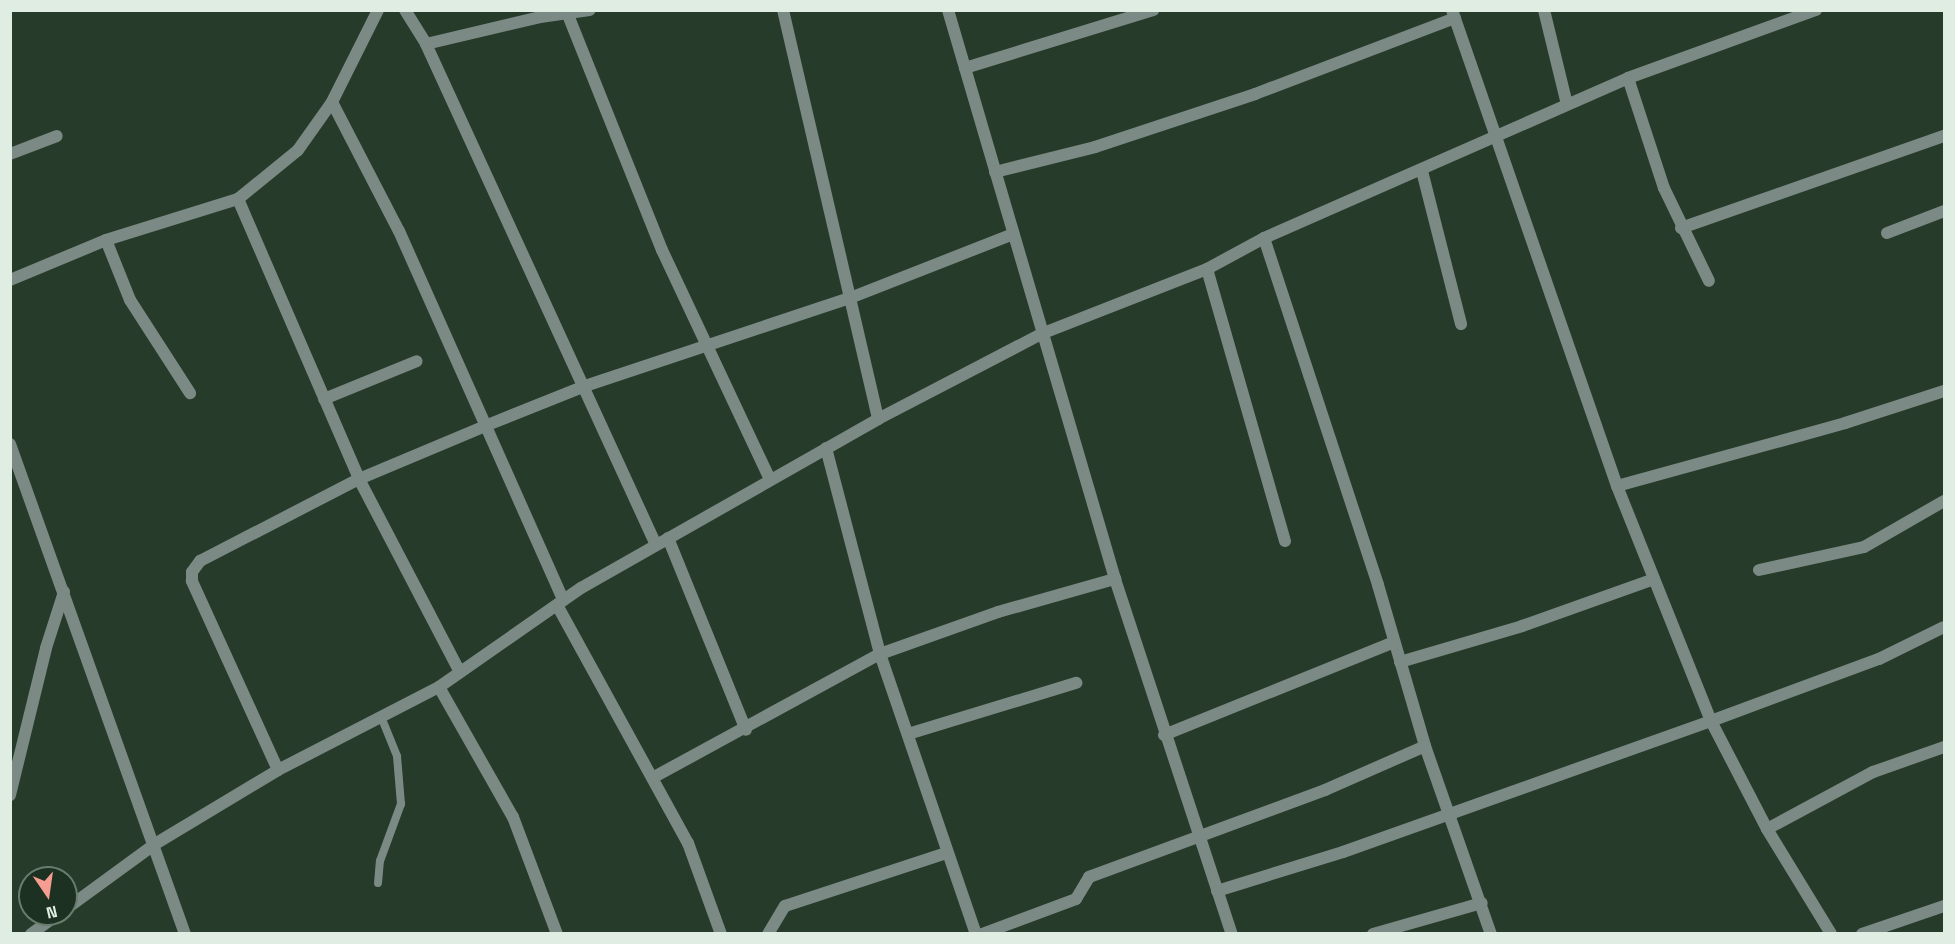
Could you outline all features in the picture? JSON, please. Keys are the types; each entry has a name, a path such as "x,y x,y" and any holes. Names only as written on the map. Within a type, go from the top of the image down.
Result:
{"street":[{"path":"10,280 106,240 237,199 298,150 332,102 378,10"},
{"path":"405,10 426,44 585,386 656,545"},
{"path":"426,44 539,14 568,15 590,10"},
{"path":"783,10 878,419"},
{"path":"948,10 1041,334 1115,579 1164,735 1232,933"},
{"path":"964,68 1153,10"},
{"path":"1544,10 1567,104"},
{"path":"78,900 155,844 278,770 382,719 439,687 560,603 656,545 878,419 1041,334 1207,269 1264,238 1422,171 1494,134 1628,78 1816,10"},
{"path":"995,172 1095,147 1255,94 1454,14 1617,486 1710,721 1767,829 1831,933"},
{"path":"568,15 662,250 709,345 770,479"},
{"path":"1628,78 1681,228 1709,281"},
{"path":"332,102 399,231 560,603 615,716 654,777 688,843 721,933"},
{"path":"10,154 57,136"},
{"path":"1681,228 1944,136"},
{"path":"1422,171 1461,324"},
{"path":"237,199 360,480 460,672"},
{"path":"1887,233 1944,211"},
{"path":"278,770 192,572 200,561 360,480 485,426 585,386 850,298 1013,234"},
{"path":"1264,238 1394,642 1425,746 1491,933"},
{"path":"106,240 130,300 190,393"},
{"path":"1207,269 1285,541"},
{"path":"324,399 417,361"},
{"path":"1617,486 1845,423 1944,391"},
{"path":"10,444 185,933"},
{"path":"826,448 880,654 946,853 976,933"},
{"path":"1759,570 1864,547 1944,501"},
{"path":"668,538 746,730"},
{"path":"654,777 746,730 880,654 998,612 1115,579"},
{"path":"1400,662 1522,626 1654,579"},
{"path":"10,795 46,648 64,592"},
{"path":"1217,891 1449,815 1710,721 1879,659 1944,627"},
{"path":"1164,735 1394,642"},
{"path":"908,734 1076,683"},
{"path":"439,687 513,817 557,933"},
{"path":"982,933 1076,899 1089,877 1325,790 1425,746"},
{"path":"1767,829 1873,772 1944,747"},
{"path":"768,933 785,906 946,853"},
{"path":"1372,933 1482,903"},
{"path":"1862,933 1944,906"}],"lane":[{"path":"378,882 380,861 401,804 397,756 382,719"}]}
